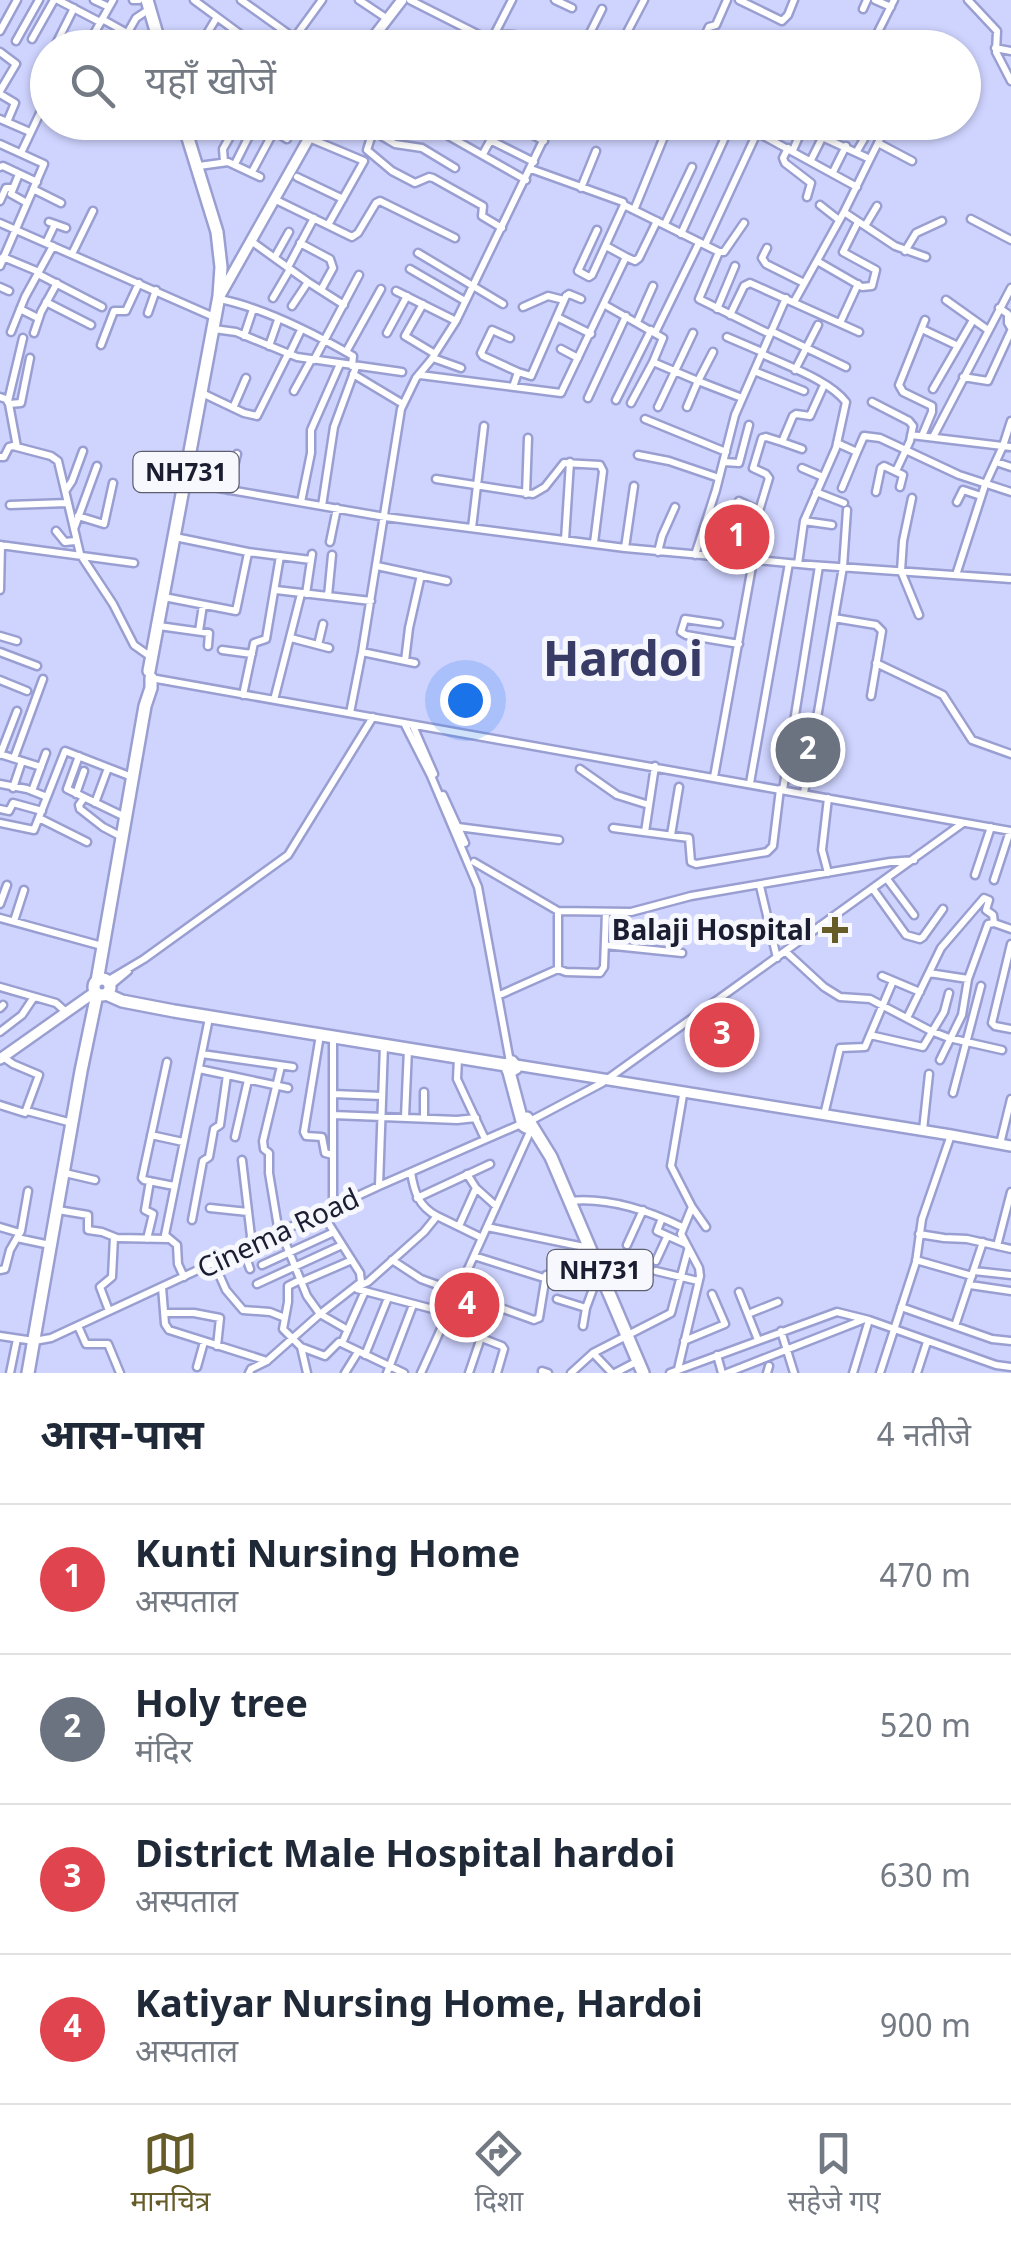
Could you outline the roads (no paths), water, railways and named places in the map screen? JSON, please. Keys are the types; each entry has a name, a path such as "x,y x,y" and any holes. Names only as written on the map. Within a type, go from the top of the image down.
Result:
{"highway":[{"path":"144,3 150,30"},
{"name":"NH731","path":"185,140 220,272"},
{"name":"NH731","path":"102,988 110,906 219,297 221,255 217,232 187,140"},
{"name":"NH731","path":"102,988 102,946 110,906"},
{"path":"28,1373 92,1014 102,988 122,1001 174,1011 512,1066"},
{"name":"NH731","path":"512,1066 526,1124 570,1201 641,1367"}],"main road":[{"path":"377,30 402,0"},
{"path":"219,297 308,140"},
{"path":"3,1054 102,988"},
{"path":"512,1066 954,1137"},
{"path":"601,1081 1011,1146"}],"street":[{"path":"0,31 18,0"},
{"path":"16,41 38,0"},
{"path":"37,30 56,0 120,30"},
{"path":"94,0 111,4 96,30"},
{"path":"195,0 235,30"},
{"path":"241,0 283,30"},
{"path":"300,30 322,0"},
{"path":"359,0 386,18"},
{"path":"410,0 469,30"},
{"path":"500,30 512,0"},
{"path":"555,0 572,8"},
{"path":"629,30 644,0"},
{"path":"707,30 716,25 727,0"},
{"path":"740,0 782,20 794,0"},
{"path":"863,8 867,0"},
{"path":"875,0 893,4 879,30"},
{"path":"968,0 997,31 995,48 1011,81"},
{"path":"129,30 144,3"},
{"path":"63,30 74,8"},
{"path":"591,30 602,8"},
{"path":"209,30 217,17"},
{"path":"995,48 1011,51"},
{"path":"0,52 16,64 0,93 15,103 4,120 30,132 21,153"},
{"path":"224,162 223,149 228,140"},
{"path":"235,164 247,140"},
{"path":"198,167 224,162 256,174 270,140"},
{"path":"314,140 363,160 328,225"},
{"path":"370,140 367,150 392,171 415,183 433,178 483,206 483,217 502,228"},
{"path":"388,140 422,148 455,168"},
{"path":"457,140 526,180"},
{"path":"483,154 490,140 532,166 623,202 624,206 720,252 724,252 744,222"},
{"path":"634,210 663,140"},
{"path":"681,234 724,140"},
{"path":"616,400 702,244 753,140"},
{"path":"772,140 857,187"},
{"path":"796,140 783,161 811,183 807,196"},
{"path":"811,160 821,140"},
{"path":"832,140 870,159"},
{"path":"856,151 863,140"},
{"path":"695,556 742,398 771,333 817,260 879,140"},
{"path":"350,713 403,404 456,321 544,141"},
{"path":"878,143 912,161"},
{"path":"0,144 43,163 0,266"},
{"path":"832,172 846,146"},
{"path":"581,188 596,151"},
{"path":"0,167 19,174 61,202"},
{"path":"606,246 626,257 639,258 692,168"},
{"path":"19,174 11,195 27,203"},
{"path":"297,177 343,199"},
{"path":"0,201 6,188 12,188"},
{"path":"274,199 350,236 355,236 379,200 455,238"},
{"path":"820,204 906,251 926,257"},
{"path":"597,230 579,269 590,276 624,206"},
{"path":"817,260 865,288 872,286 878,272 843,252 877,206"},
{"path":"72,254 93,211"},
{"path":"273,298 314,218"},
{"path":"972,219 1010,237"},
{"path":"906,251 916,232 942,221"},
{"path":"0,223 139,282 214,323 288,354 354,369 402,372"},
{"path":"11,332 49,244 52,223 66,228"},
{"path":"275,257 289,232"},
{"path":"251,241 344,305"},
{"path":"300,243 330,259 333,268 321,290"},
{"path":"767,248 762,258 766,264 804,282"},
{"path":"720,252 699,297 717,309 846,367"},
{"path":"418,253 503,304"},
{"path":"2,256 102,307"},
{"path":"419,374 560,394 626,257"},
{"path":"717,309 735,266"},
{"path":"410,268 465,301"},
{"path":"294,390 360,275"},
{"path":"101,345 114,311 126,312 139,282"},
{"path":"292,306 308,282"},
{"path":"730,315 744,286 750,282 860,332"},
{"path":"34,332 57,283"},
{"path":"840,323 858,284"},
{"path":"637,322 653,286"},
{"path":"0,287 10,291"},
{"path":"932,437 1011,288"},
{"path":"302,502 311,453 310,433 343,350 381,289"},
{"path":"148,314 156,290"},
{"path":"396,290 456,321"},
{"path":"510,338 492,330 481,355 531,376 564,300 569,294 581,299"},
{"path":"387,333 407,296"},
{"path":"523,307 548,296 564,300"},
{"path":"219,297 324,340 354,357 354,369 334,427 322,506"},
{"path":"946,300 988,330"},
{"path":"46,302 92,325"},
{"path":"423,304 405,336 460,368"},
{"path":"605,305 664,340 631,404"},
{"path":"963,377 988,381 1011,329 1008,314 1000,308"},
{"path":"244,336 253,309"},
{"path":"20,310 38,318"},
{"path":"588,398 626,316"},
{"path":"557,317 590,334"},
{"path":"0,318 14,322"},
{"path":"268,346 278,320"},
{"path":"933,389 974,320"},
{"path":"795,370 818,325"},
{"path":"922,436 932,406 900,390 899,385 924,325 958,346"},
{"path":"201,393 258,416 301,330"},
{"path":"658,407 693,333"},
{"path":"727,337 824,384 846,400 837,443 804,521 793,563 750,784"},
{"path":"17,447 6,401 23,338"},
{"path":"561,349 578,358"},
{"path":"687,407 713,352"},
{"path":"6,401 21,403 30,358"},
{"path":"653,362 742,398"},
{"path":"354,369 403,404"},
{"path":"754,371 804,391"},
{"path":"513,387 518,372"},
{"path":"0,376 14,380"},
{"path":"233,408 246,378"},
{"path":"782,442 794,414 810,416 824,384"},
{"path":"872,402 913,426 896,471"},
{"path":"645,419 726,452"},
{"path":"956,576 985,484 1007,447 1011,422"},
{"path":"724,462 740,463 749,425"},
{"path":"472,528 484,426"},
{"path":"842,488 866,435 1011,492"},
{"path":"911,438 922,436 1007,447"},
{"path":"526,494 528,438"},
{"path":"734,559 759,511 769,478 752,468 762,438 802,449"},
{"path":"729,439 745,444"},
{"path":"837,443 857,452"},
{"path":"0,458 10,446 56,459 80,554 151,671 243,695 1011,831 994,880"},
{"path":"65,491 83,451"},
{"path":"228,490 237,454"},
{"path":"638,456 668,461 719,478"},
{"path":"436,480 526,494 546,487 562,466 570,462 596,463 602,468 594,543"},
{"path":"565,540 570,462"},
{"path":"996,462 1011,468"},
{"path":"73,530 97,466"},
{"path":"876,492 882,466 904,477 900,487"},
{"path":"802,468 823,477"},
{"path":"184,482 385,517 658,552 1011,579"},
{"path":"78,516 104,524 113,483"},
{"path":"625,548 634,486"},
{"path":"957,502 963,490 981,496"},
{"path":"804,794 843,567 846,507 816,492"},
{"path":"912,498 901,571 919,616"},
{"path":"739,501 759,511"},
{"path":"10,506 68,504"},
{"path":"658,552 674,507"},
{"path":"330,542 337,508"},
{"path":"804,521 832,525"},
{"path":"56,530 64,542 76,541"},
{"path":"175,537 248,552 311,557 274,700"},
{"path":"0,590 0,545 134,563"},
{"path":"164,597 236,611 248,552"},
{"path":"243,695 254,642 266,641 280,556"},
{"path":"328,596 332,556"},
{"path":"714,777 754,561"},
{"path":"376,566 447,580"},
{"path":"614,828 691,839 691,862 696,864 770,850 819,566"},
{"path":"405,662 421,575"},
{"path":"276,590 371,600"},
{"path":"199,631 203,605"},
{"path":"834,618 880,627 882,631 871,696"},
{"path":"719,624 685,619 681,632 739,644"},
{"path":"318,645 323,624"},
{"path":"158,626 209,634 208,646"},
{"path":"0,636 18,641"},
{"path":"291,638 329,648"},
{"path":"222,650 252,654"},
{"path":"362,652 415,663"},
{"path":"0,666 2,653 37,666"},
{"path":"876,663 943,695 972,740 1011,754"},
{"path":"13,788 43,679"},
{"path":"0,680 27,691"},
{"path":"16,710 1,750 41,767"},
{"path":"102,988 288,855 373,717"},
{"path":"408,724 474,862 487,902 512,1066"},
{"path":"408,724 478,887 512,1066"},
{"path":"0,823 32,831 66,750 132,777"},
{"path":"32,791 46,753"},
{"path":"78,756 68,790 126,818"},
{"path":"645,832 655,766"},
{"path":"95,803 108,768"},
{"path":"580,769 617,795 649,805"},
{"path":"84,772 80,809 123,837"},
{"path":"0,784 46,797"},
{"path":"671,835 679,787"},
{"path":"828,798 822,850 828,873"},
{"path":"0,809 8,811 14,804 41,814 86,842"},
{"name":"Cinema Road","path":"34,1341 51,1338 379,1186 526,1124 601,1081 964,822"},
{"path":"975,875 991,827"},
{"path":"458,828 559,840"},
{"path":"474,862 558,911 631,912 683,898 914,860"},
{"path":"887,879 914,915"},
{"path":"1,900 7,885"},
{"path":"760,886 777,958"},
{"path":"873,889 911,937 923,936 943,909"},
{"path":"14,921 24,890"},
{"path":"907,1018 946,939 984,898 989,900 986,910 993,915 994,923"},
{"path":"558,911 558,968"},
{"path":"558,968 566,972 600,973 604,967 606,912"},
{"path":"0,918 102,946"},
{"path":"940,1060 962,1015 968,979 986,926 994,923 1011,929"},
{"path":"605,944 682,953"},
{"path":"1011,944 992,1024 1011,1029"},
{"path":"786,952 840,997 865,998 931,1031 1002,1050"},
{"path":"502,994 558,968"},
{"path":"929,973 968,979"},
{"path":"882,976 920,992"},
{"path":"824,1115 839,1050 842,1046 863,1047 893,981"},
{"path":"953,1093 981,986"},
{"path":"0,987 58,1004 66,1012"},
{"path":"870,1035 920,1048 944,1012 949,993"},
{"path":"0,1032 22,1015 34,997"},
{"path":"184,1277 177,1247 164,1235 210,1016"},
{"path":"327,1036 333,1094 334,1208"},
{"path":"327,1036 304,1132 306,1136 322,1137 325,1153 333,1155"},
{"path":"379,1186 384,1045"},
{"path":"405,1117 408,1048"},
{"path":"3,1054 13,1064 39,1074 27,1111"},
{"path":"202,1054 293,1068"},
{"path":"458,1057 456,1076 486,1139"},
{"path":"167,1062 142,1177 174,1186"},
{"path":"281,1066 263,1145 269,1153 280,1232 307,1296 320,1314 348,1330"},
{"path":"198,1068 288,1088"},
{"path":"922,1130 929,1074"},
{"path":"192,1220 204,1161 214,1129 220,1125 227,1075"},
{"path":"235,1137 248,1080"},
{"path":"424,1092 424,1118"},
{"path":"333,1094 382,1096"},
{"path":"682,1096 670,1166 706,1227"},
{"path":"1000,1144 1011,1100"},
{"path":"0,1106 72,1123"},
{"path":"333,1116 476,1118"},
{"path":"421,1373 496,1206 526,1124"},
{"path":"151,1135 183,1142"},
{"path":"880,1373 916,1260 919,1234 954,1137"},
{"path":"242,1160 252,1245"},
{"path":"417,1198 490,1164"},
{"path":"412,1172 417,1198 429,1212 482,1238"},
{"path":"64,1173 95,1180"},
{"path":"467,1174 496,1206"},
{"path":"147,1239 152,1215 145,1210 150,1182"},
{"path":"459,1226 476,1188"},
{"path":"0,1270 5,1269 18,1236 28,1191"},
{"path":"997,1246 1011,1192"},
{"path":"570,1201 596,1200 644,1210 682,1227"},
{"path":"674,1372 700,1271 681,1234 692,1207"},
{"path":"210,1208 248,1212"},
{"path":"56,1210 88,1215 89,1230 114,1237 168,1239"},
{"path":"626,1244 644,1210"},
{"path":"322,1213 362,1277 342,1343"},
{"path":"248,1373 268,1361 320,1314 368,1282 437,1216"},
{"path":"662,1218 656,1231 687,1247"},
{"path":"487,1226 590,1248"},
{"path":"0,1228 50,1245"},
{"path":"262,1265 334,1232"},
{"path":"919,1234 1011,1249"},
{"path":"667,1236 656,1266 698,1282"},
{"path":"109,1311 100,1287 113,1276 114,1237"},
{"path":"955,1326 983,1242"},
{"path":"257,1284 342,1245"},
{"path":"575,1371 593,1353 668,1316 687,1247"},
{"path":"243,1249 250,1269"},
{"path":"474,1256 544,1278"},
{"path":"307,1373 301,1348 283,1330 288,1286 352,1260"},
{"path":"392,1260 420,1279 529,1319 538,1320 546,1275 593,1286"},
{"path":"916,1260 973,1273 1011,1275"},
{"path":"214,1263 226,1290 243,1310 270,1312 285,1318"},
{"path":"583,1326 600,1269"},
{"path":"970,1285 1011,1290"},
{"path":"162,1286 168,1330 268,1361"},
{"path":"360,1288 448,1313"},
{"path":"739,1292 758,1340"},
{"path":"683,1341 724,1325 712,1294"},
{"path":"344,1373 361,1354 388,1298"},
{"path":"557,1299 586,1308"},
{"path":"748,1314 778,1302"},
{"path":"388,1370 414,1305"},
{"path":"468,1373 492,1306"},
{"path":"901,1307 992,1339 1011,1341"},
{"path":"165,1312 220,1318 218,1346"},
{"path":"674,1372 833,1312 868,1319 1011,1367"},
{"path":"716,1355 725,1373 868,1319"},
{"path":"853,1373 868,1319"},
{"path":"444,1324 504,1347 498,1373"},
{"path":"78,1326 86,1344 109,1345 120,1373"},
{"path":"782,1331 795,1373"},
{"path":"0,1336 34,1341"},
{"path":"10,1373 17,1339"},
{"path":"198,1367 204,1342"},
{"path":"301,1348 323,1356 338,1342 388,1370 404,1373"},
{"path":"917,1373 928,1342"},
{"path":"593,1353 613,1373 641,1367"},
{"path":"374,1373 379,1362"}],"place":[{"name":"Kunti Nursing Home","path":"737,537"},
{"name":"Holy tree","path":"808,750"},
{"name":"Balaji Hospital","path":"835,930"},
{"name":"District Male Hospital hardoi","path":"722,1035"},
{"name":"Katiyar Nursing Home, Hardoi","path":"467,1305"}],"district":[{"name":"Hardoi","path":"623,659"}]}
